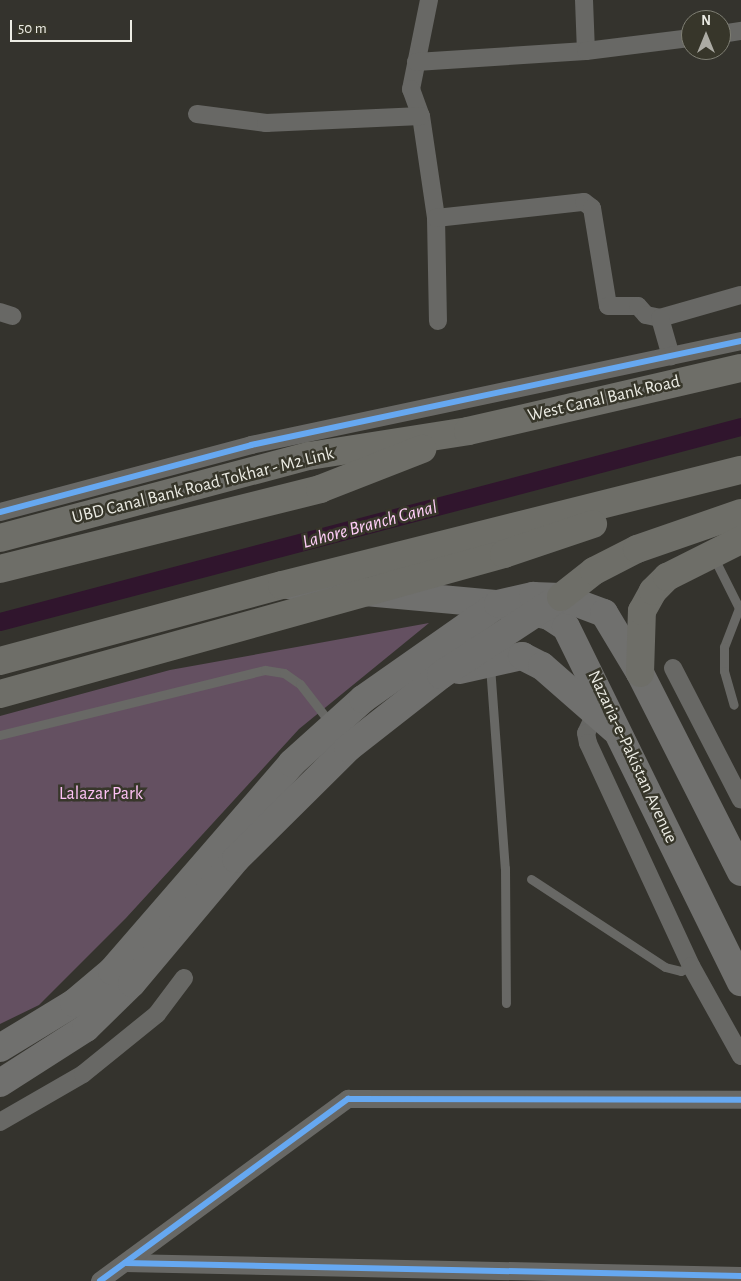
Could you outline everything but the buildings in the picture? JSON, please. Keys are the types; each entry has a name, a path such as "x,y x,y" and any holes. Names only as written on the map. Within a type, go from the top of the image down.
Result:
{"highway":[{"name":"West Canal Bank Road","path":"468,431 741,368"},
{"name":"UBD Canal Bank Road Tokhar - M2 Link","path":"0,538 309,456 468,431"},
{"path":"5,568 320,489 468,431"},
{"path":"7,659 282,585 741,470"},
{"path":"0,694 504,554 598,522 642,495"},
{"path":"561,597 594,571 637,549 741,513"},
{"path":"640,673 642,611 653,591 666,577 741,540"}],"main road":[{"path":"282,585 498,604 533,596 561,597 604,614 640,673 741,872"},
{"path":"0,1083 86,1028 296,797 348,748 441,675 535,612 561,597"},
{"path":"0,1048 74,1003 112,971 292,763 333,726 455,631 498,604"},
{"name":"Nazaria-e-Pakistan Avenue","path":"498,604 535,612 557,620 578,644 605,722 741,982"},
{"path":"441,675 522,656 605,722"}],"street":[{"path":"429,0 411,89 421,116 436,218 438,320"},
{"path":"584,0 586,51"},
{"path":"416,62 586,51 681,39"},
{"path":"197,114 266,123 421,116"},
{"path":"436,218 584,202 592,208 608,306 638,306 646,315 660,318 741,294"},
{"path":"660,318 671,356"},
{"path":"0,512 251,445 741,341"},
{"path":"673,668 741,800"},
{"path":"605,722 586,733 588,743 691,966 741,1056"},
{"path":"0,1122 84,1074 157,1014 184,978"},
{"path":"100,1281 348,1099 741,1100"},
{"path":"125,1263 741,1276"}],"lane":[{"path":"712,554 739,608 724,647 724,671 734,706"},
{"path":"490,663 505,868 506,1003"},
{"path":"0,735 266,670 284,673 300,684 333,726"},
{"path":"530,879 665,967 681,971 691,966"}],"green space":[{"name":"Lalazar Park","path":"429,623 299,729 126,918 39,1005 0,1024 0,716 170,670"}],"waterway":[{"name":"Lahore Branch Canal","path":"0,622 741,427"}],"cycle path":[{"path":"0,512 251,445 741,341"},
{"path":"100,1281 348,1099 741,1100"},
{"path":"125,1263 741,1276"}]}
